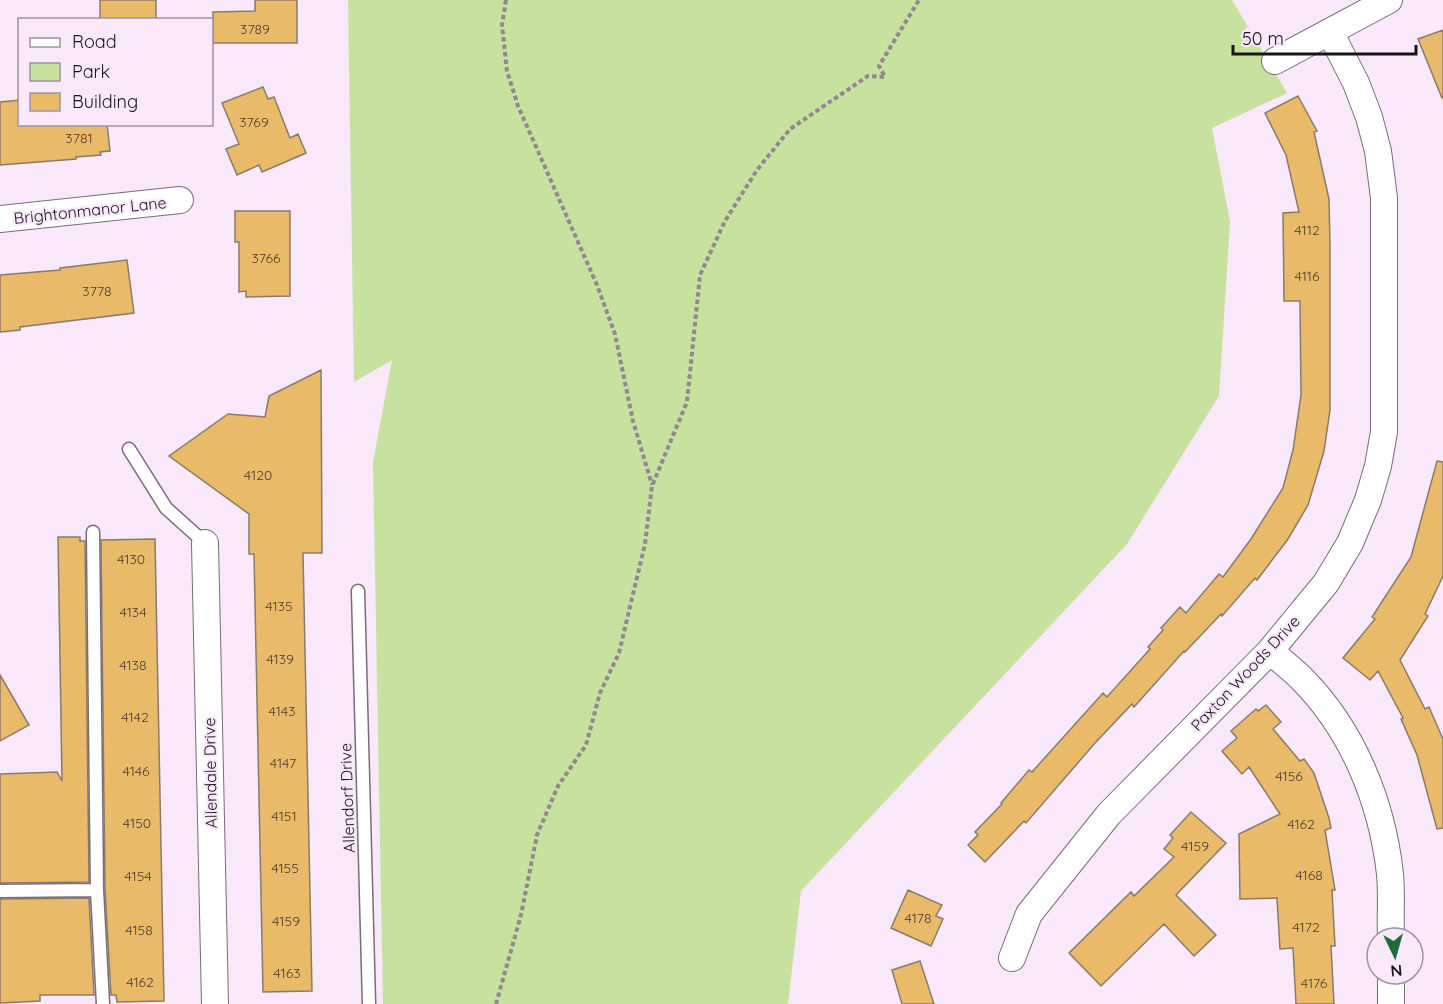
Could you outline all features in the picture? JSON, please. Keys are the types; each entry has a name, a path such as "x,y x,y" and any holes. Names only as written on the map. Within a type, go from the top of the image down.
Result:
{"street":[{"path":"1275,61 1389,0"},
{"name":"Paxton Woods Drive","path":"1012,957 1029,914 1109,814 1270,651 1326,583 1350,543 1368,500 1378,466 1384,432 1384,198 1378,151 1369,117 1356,83 1330,32"},
{"name":"Brightonmanor Lane","path":"0,219 180,200"},
{"name":"Allendale Drive","path":"205,543 215,1004"},
{"path":"1270,651 1302,679 1327,708 1352,746 1371,788 1384,831 1390,876 1391,926"},
{"path":"1391,986 1391,1004"}],"lane":[{"path":"129,449 166,508 205,543"},
{"path":"93,532 97,890 103,1004"},
{"name":"Allendorf Drive","path":"358,591 369,1004"},
{"path":"0,891 97,890"}],"path":[{"path":"506,0 502,25 507,71 518,106 597,285 615,334 633,421 652,486"},
{"path":"496,1004 521,915 537,835 558,786 586,745 600,693 619,653 645,544 652,486 687,402 700,275 725,221 757,170 790,129 868,76 885,77 879,66 919,0"}],"green space":[{"path":"348,0 1232,0 1287,93 1212,128 1230,221 1219,396 1127,544 801,891 788,1004 383,1004 373,462 392,360 354,382"}],"building":[{"path":"100,0 156,0 156,18 100,18"},
{"path":"255,0 297,0 297,43 213,43 213,12 255,11"},
{"path":"1443,30 1443,98 1442,98 1418,39"},
{"path":"263,87 268,99 274,97 290,138 298,134 306,153 262,172 259,165 237,175 226,149 239,144 222,103"},
{"path":"1298,96 1317,131 1314,132 1329,199 1330,410 1324,451 1308,505 1288,539 1257,580 1255,578 1222,616 1221,614 1184,651 1134,707 1132,704 1026,823 1024,821 985,862 968,845 978,835 975,832 1002,804 1029,770 1032,772 1103,693 1107,697 1150,649 1148,647 1163,630 1161,628 1180,607 1186,613 1219,574 1223,577 1251,539 1283,488 1293,450 1301,395 1300,301 1284,301 1283,213 1299,212 1286,155 1265,113"},
{"path":"18,100 18,126 107,126 110,151 100,152 101,155 76,157 76,159 0,165 0,102"},
{"path":"235,211 290,211 290,296 246,297 246,291 239,292 239,242 235,242"},
{"path":"127,260 134,313 20,327 20,330 0,332 0,275 60,270 60,268"},
{"path":"321,370 322,553 303,553 312,991 263,992 254,554 249,554 249,514 169,456 228,414 265,417 269,396"},
{"path":"1437,461 1443,462 1443,576 1425,614 1428,616 1400,660 1425,709 1429,707 1443,739 1443,828 1437,829 1417,755 1401,719 1403,718 1378,671 1370,680 1343,658 1375,619 1372,617 1411,557"},
{"path":"58,537 80,537 80,541 85,541 89,882 0,883 0,774 57,772 62,781"},
{"path":"155,539 164,1001 117,1002 116,995 111,995 105,890 101,540"},
{"path":"0,675 29,725 0,741"},
{"path":"1266,705 1281,722 1273,729 1300,761 1304,759 1314,773 1329,818 1331,828 1325,830 1335,890 1332,890 1335,946 1331,946 1334,1004 1296,1004 1293,948 1280,949 1277,898 1240,899 1239,834 1280,814 1249,767 1242,774 1222,751 1237,738 1231,731 1256,709 1258,711"},
{"path":"1191,812 1226,843 1176,895 1216,935 1194,956 1164,924 1101,986 1069,953 1131,892 1134,896 1174,857 1164,849 1173,838 1170,835"},
{"path":"908,890 942,905 936,916 943,919 931,946 891,928"},
{"path":"89,898 94,995 40,995 40,1001 0,1003 0,899"},
{"path":"920,961 934,1004 902,1004 892,970"}]}
